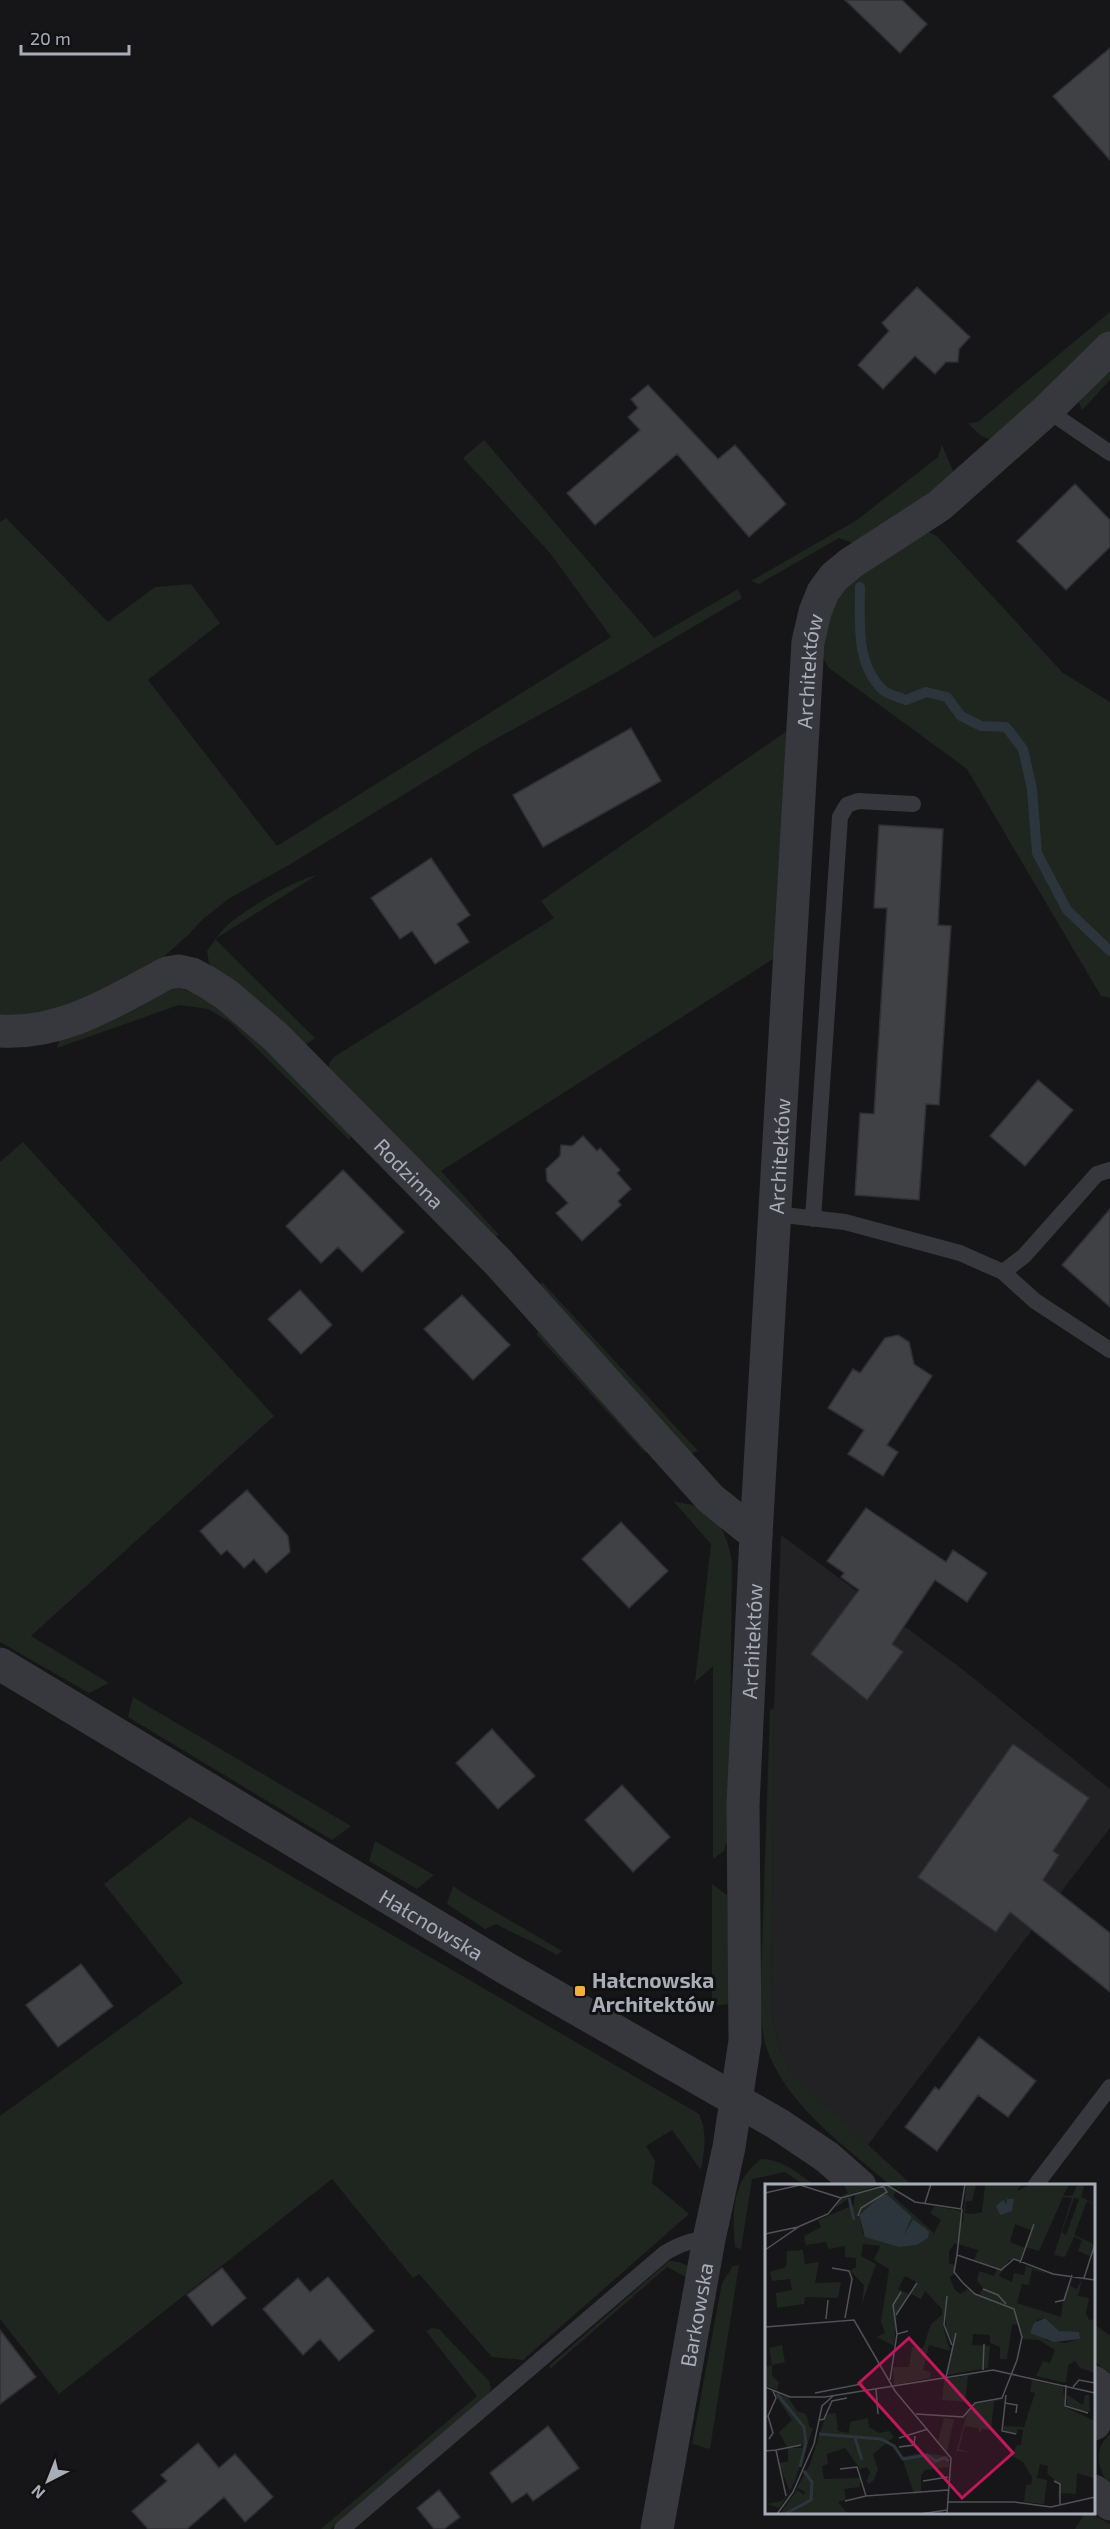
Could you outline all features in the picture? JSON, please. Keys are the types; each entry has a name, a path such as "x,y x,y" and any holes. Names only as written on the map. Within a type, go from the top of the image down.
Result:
{"street":[{"name":"Architektów","path":"735,2100 745,2041 743,1805 756,1535 808,642 815,612 823,592 834,577 851,563 939,506 1047,411 1110,348"},
{"name":"Rodzinna","path":"0,1031 36,1030 89,1015 167,973 179,971 192,974 207,982 235,1002 285,1046 498,1262 710,1498 756,1535"},
{"name":"Hałcnowska","path":"0,1664 509,1970 802,2139 858,2184"},
{"name":"Barkowska","path":"657,2529 709,2239 729,2147 735,2100"},
{"path":"1095,2383 1110,2397 1095,2422"},
{"path":"1095,2492 1110,2504"}],"lane":[{"path":"1047,411 1110,453"},
{"path":"813,1219 840,817 847,805 858,801 913,804"},
{"path":"1003,1272 1024,1256 1097,1174 1110,1170"},
{"path":"775,1214 845,1222 960,1252 1003,1272 1035,1301 1110,1350"},
{"path":"1037,2184 1110,2087"},
{"path":"342,2529 665,2253 681,2243 709,2239"}],"shaded area":[{"path":"1110,312 1110,335 998,439 981,436 968,423 978,422"},
{"path":"1110,367 1110,380 1082,410 1079,402"},
{"path":"484,440 654,638 738,589 742,598 613,674 483,746 289,865 230,898 203,919 159,961 97,999 0,1021 0,522 6,518 108,622 155,587 191,584 220,623 148,680 277,846 611,637 550,553 463,458"},
{"path":"942,445 956,478 861,546 839,538 759,584 751,581 857,520 938,457"},
{"path":"924,530 937,536 1063,673 1110,702 1110,998 1101,996 967,769 829,668 825,661 823,637 826,618 834,601 846,586 875,561"},
{"path":"787,731 776,957 441,1171 499,1235 487,1238 329,1074 329,1063 334,1057 554,918 541,901"},
{"path":"317,875 216,938 231,922 260,902 297,882"},
{"path":"215,939 315,1038 303,1047 219,974 209,963 207,951"},
{"path":"176,987 215,1000 354,1130 349,1140 230,1022 208,1009 179,1005 57,1048 61,1035 160,991"},
{"path":"23,1142 274,1416 31,1636 109,1683 89,1693 0,1642 0,1162"},
{"path":"542,1282 698,1451 684,1456 536,1290"},
{"path":"543,1328 648,1445 645,1453 536,1334"},
{"path":"673,1501 707,1512 719,1524 729,1547 732,1563 729,1832 724,1851 713,1859 713,1666 695,1682 711,1544"},
{"path":"781,1535 966,1672 1110,1789 1110,1828 867,2146 792,2075 780,2051 771,2012 774,1708"},
{"path":"133,1697 351,1826 332,1840 128,1717"},
{"path":"774,1708 771,2012 780,2051 792,2075 911,2184 889,2184 818,2122 786,2086 765,2044 760,2007 770,1710"},
{"path":"190,1817 699,2114 704,2135 701,2170 672,2130 646,2146 655,2161 652,2183 689,2214 523,2360 492,2357 419,2274 413,2278 332,2179 59,2394 0,2319 0,2116 183,1983 104,1884"},
{"path":"375,1841 434,1875 417,1889 369,1861"},
{"path":"712,1884 727,1895 730,2004 712,2006"},
{"path":"453,1886 562,1951 557,1955 496,1924 485,1929 447,1904"},
{"path":"761,2159 769,2160 783,2164 814,2184 803,2184 785,2172 752,2179 741,2249 735,2247 734,2210 739,2187 751,2168"},
{"path":"669,2261 688,2266 686,2277 667,2267 550,2369 550,2365"},
{"path":"739,2265 710,2449 692,2444 722,2283 733,2266"},
{"path":"1095,2325 1110,2336 1110,2373 1095,2362"},
{"path":"432,2328 439,2329 489,2381 491,2389 488,2395 331,2529 321,2529 477,2396 426,2331"},
{"path":"1110,2434 1110,2485 1102,2473 1099,2452"},
{"path":"1084,2514 1092,2514 1110,2524 1110,2529 1075,2529"}],"building":[{"path":"845,0 902,0 927,24 900,53"},
{"path":"1110,48 1110,160 1053,96"},
{"path":"917,287 970,337 959,349 958,362 946,362 935,374 915,356 883,389 858,365 889,331 882,323"},
{"path":"648,385 718,459 735,445 786,504 749,537 677,454 595,525 567,493 640,430 628,417 638,408 631,399"},
{"path":"1075,484 1110,520 1110,547 1066,590 1017,541"},
{"path":"631,728 661,781 543,847 513,795"},
{"path":"879,825 943,829 938,925 951,926 939,1105 926,1104 919,1200 855,1195 860,1113 874,1114 887,908 874,908"},
{"path":"431,858 470,915 457,924 469,942 435,964 412,931 400,939 371,898"},
{"path":"1038,1080 1073,1110 1025,1166 990,1136"},
{"path":"583,1136 597,1151 600,1148 620,1170 617,1173 631,1189 618,1201 621,1205 582,1241 556,1213 568,1203 547,1181 546,1169 560,1156 561,1145 572,1146"},
{"path":"343,1170 404,1232 362,1272 338,1247 321,1263 286,1226"},
{"path":"1110,1209 1110,1307 1062,1265"},
{"path":"300,1290 332,1325 301,1354 268,1319"},
{"path":"462,1295 510,1345 473,1380 424,1329"},
{"path":"898,1335 909,1342 914,1364 932,1376 887,1445 898,1452 883,1476 848,1454 864,1430 828,1408 853,1369 860,1373 885,1338"},
{"path":"247,1490 288,1536 290,1552 266,1573 254,1559 244,1568 227,1550 221,1555 200,1531"},
{"path":"866,1508 946,1562 953,1550 987,1573 967,1602 935,1580 892,1644 903,1652 867,1700 811,1654 859,1590 841,1577 844,1573 827,1561"},
{"path":"621,1522 668,1571 629,1608 582,1559"},
{"path":"492,1729 535,1776 498,1809 456,1763"},
{"path":"1013,1744 1089,1798 1053,1851 1059,1855 1043,1880 1110,1933 1110,1992 1010,1912 996,1932 918,1877"},
{"path":"622,1785 670,1837 633,1872 585,1820"},
{"path":"81,1964 113,2006 58,2047 26,2005"},
{"path":"979,2037 1036,2081 1008,2117 978,2095 937,2151 905,2127 935,2087 939,2090"},
{"path":"222,2268 246,2298 212,2326 187,2295"},
{"path":"328,2277 374,2331 339,2361 320,2339 303,2355 263,2309 298,2278 310,2292"},
{"path":"0,2330 36,2377 0,2404"},
{"path":"548,2426 579,2468 533,2501 527,2493 512,2503 490,2473"},
{"path":"198,2443 219,2468 235,2454 273,2497 245,2522 224,2497 187,2529 148,2529 132,2511 167,2481 161,2475"},
{"path":"439,2490 460,2517 444,2529 434,2529 417,2508"}],"waterway":[{"path":"860,587 860,628 864,656 868,669 884,691 906,700 926,692 947,697 961,716 981,726 1006,727 1023,749 1032,789 1037,853 1067,910 1110,951"}],"place":[{"name":"Hałcnowska Architektów","path":"580,1991"}]}
